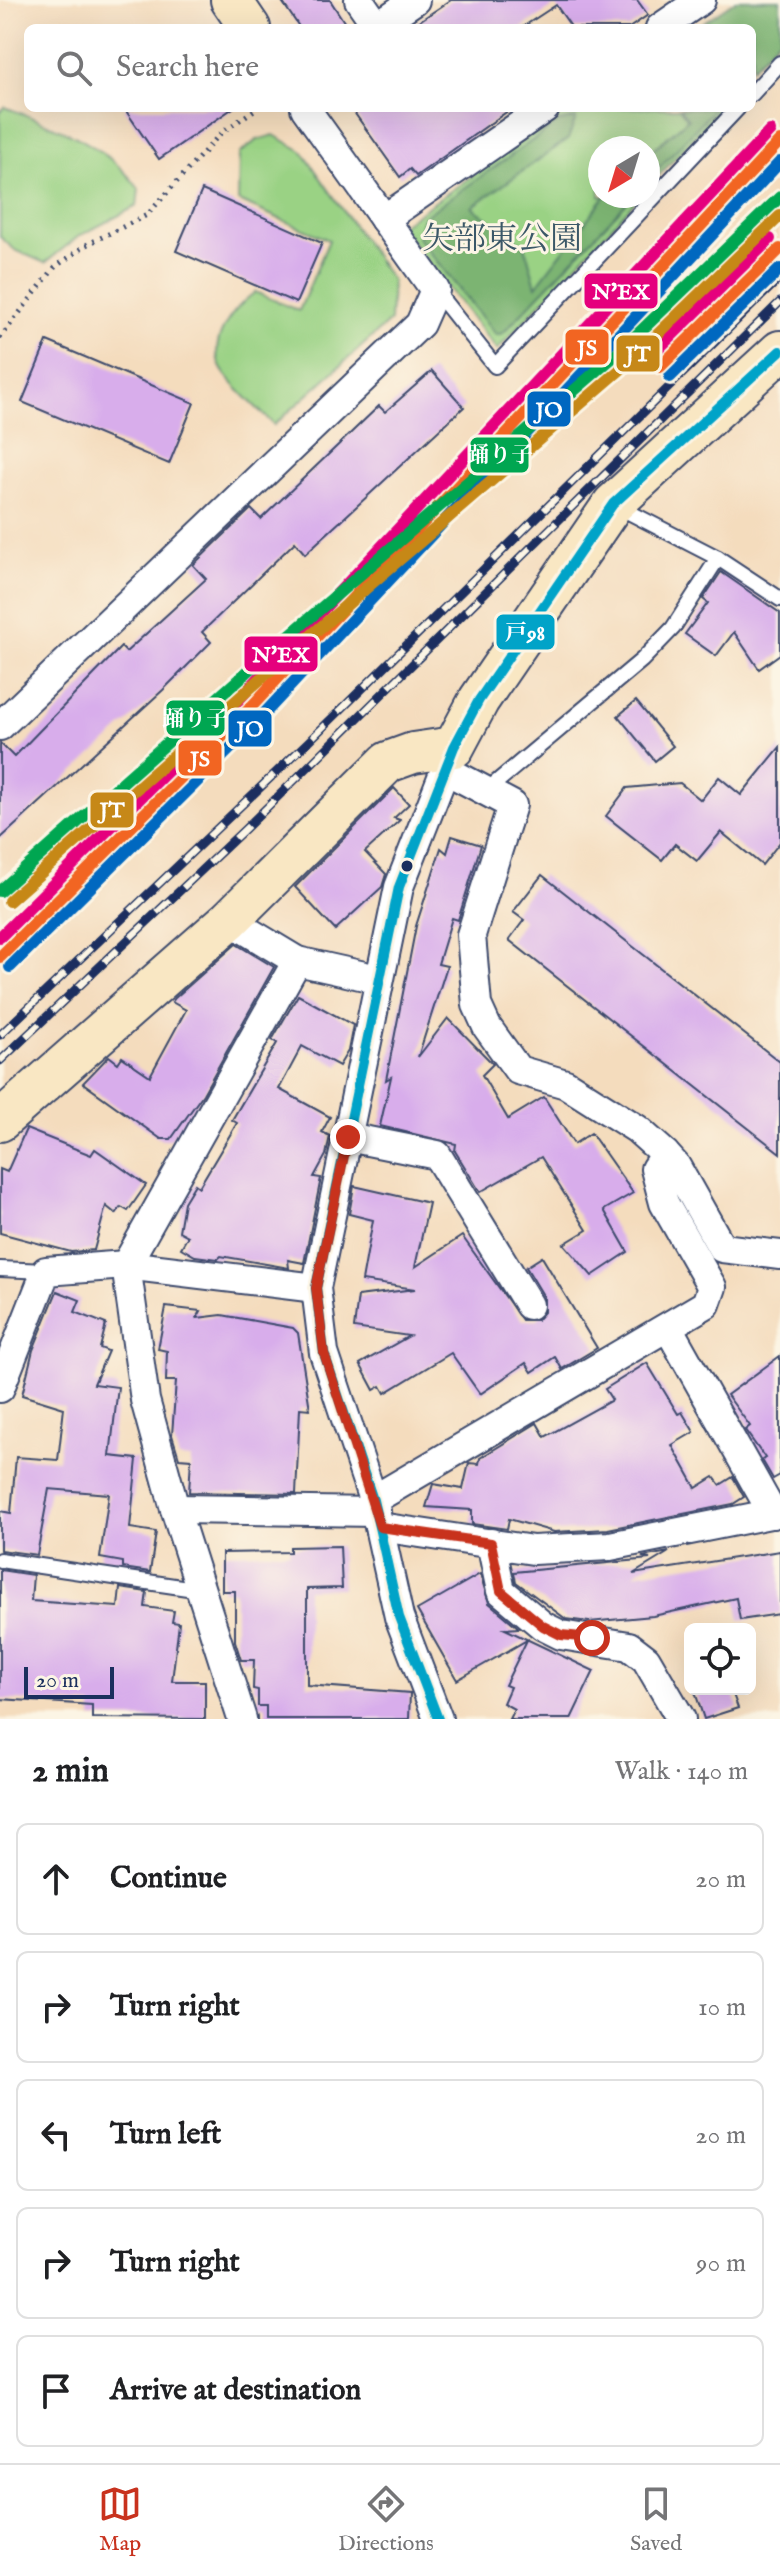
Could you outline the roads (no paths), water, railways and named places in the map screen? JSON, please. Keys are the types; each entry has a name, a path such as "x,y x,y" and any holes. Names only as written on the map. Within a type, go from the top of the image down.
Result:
{"street":[{"path":"231,0 247,24"},
{"path":"359,0 373,24"},
{"path":"379,24 415,0"},
{"path":"664,16 701,0"},
{"path":"0,726 420,324 435,290 308,112"},
{"path":"384,219 539,112"},
{"path":"438,1719 399,1617 376,1513 324,1353 316,1288 399,887 449,758 479,700 613,504 780,351"},
{"path":"0,1121 229,920 388,762 413,753 449,758 486,791 512,805 471,935 477,1005 487,1027 518,1070 566,1084 637,1129 665,1154 676,1166 722,1248 780,1255"},
{"path":"229,920 297,961 378,979"},
{"path":"242,1719 175,1509 145,1400 126,1265 297,961"},
{"path":"348,1137 437,1155 529,1305"},
{"path":"376,1513 706,1304 712,1287 664,1203 655,1169 665,1154"},
{"path":"0,1388 46,1271 126,1265 316,1288"},
{"path":"175,1509 376,1513 491,1543 533,1550 610,1546 777,1513 669,1329"},
{"path":"491,1543 501,1591 543,1626 561,1635 629,1646 646,1659 681,1719"}],"lane":[{"path":"756,90 780,63"},
{"path":"435,290 495,366 734,112"},
{"path":"613,504 718,558 780,599"},
{"path":"486,791 642,660 673,628 718,558"},
{"path":"0,1269 46,1271"},
{"path":"0,1560 201,1590"}],"railway":[{"path":"0,1035 308,742 780,278"},
{"path":"0,1061 245,829 780,302"}],"park label":[{"name":"矢部東公園","path":"502,240"}]}
